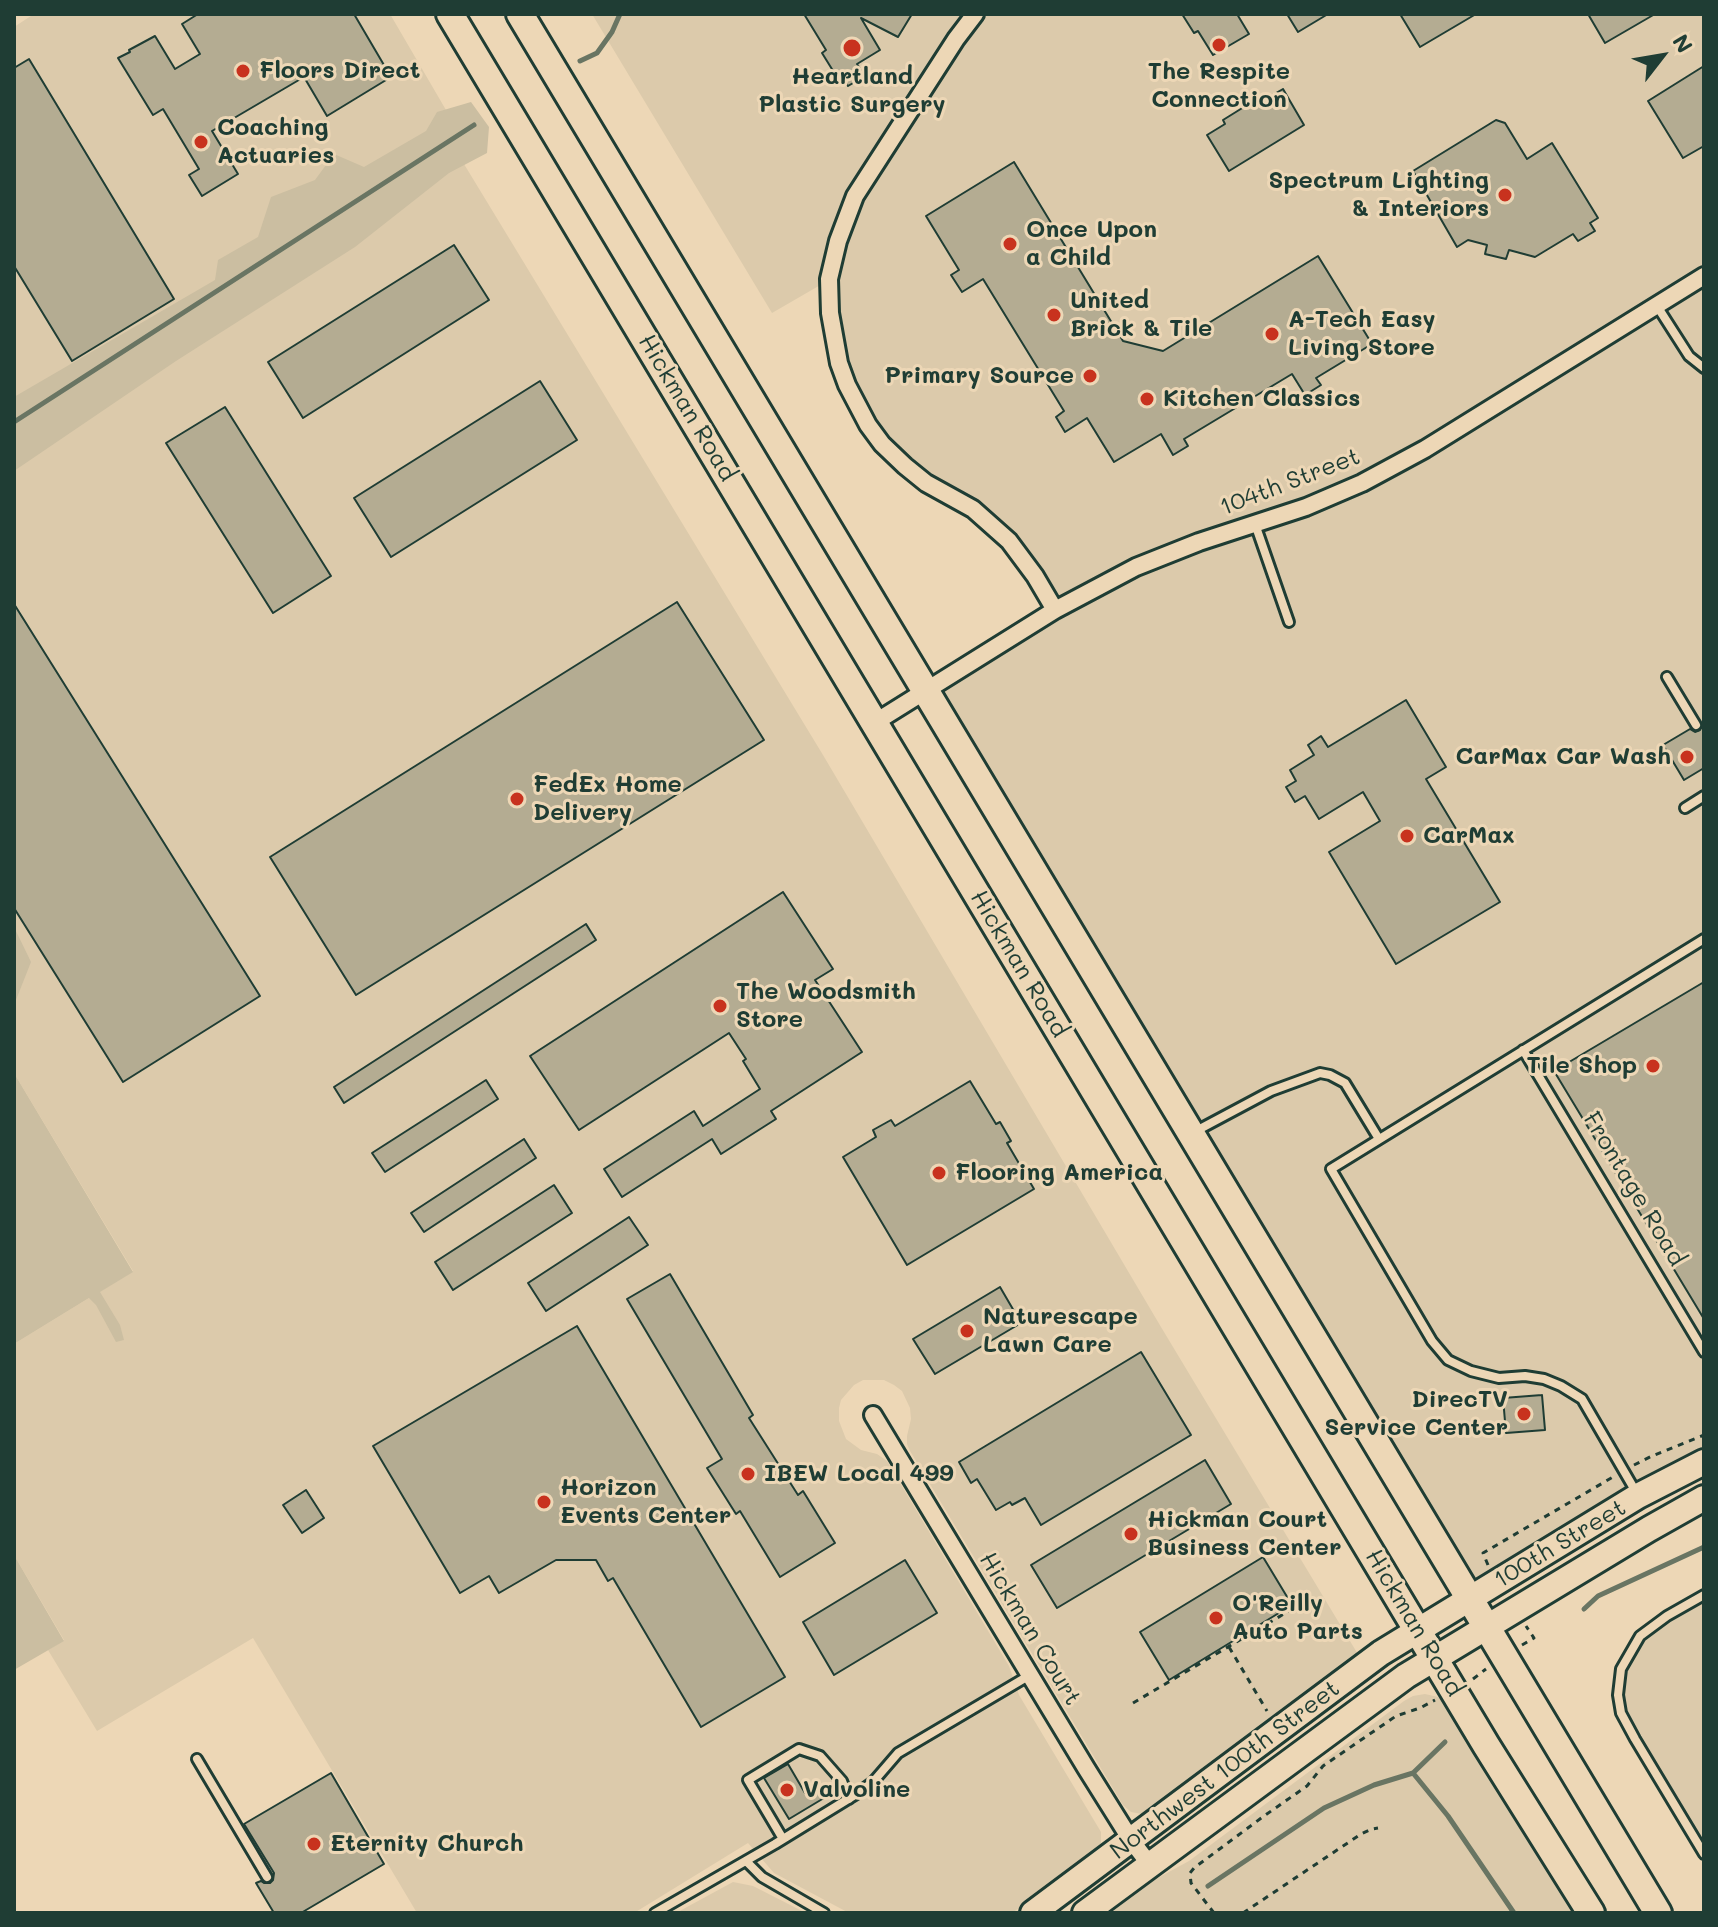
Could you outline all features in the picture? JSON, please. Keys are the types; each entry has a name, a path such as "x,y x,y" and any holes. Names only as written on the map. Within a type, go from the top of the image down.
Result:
{"main road":[{"name":"Hickman Road","path":"450,14 1486,1745 1591,1913"},
{"path":"520,14 1658,1913"},
{"name":"100th Street","path":"1418,1629 1638,1496 1704,1462"},
{"name":"100th Street","path":"1435,1657 1704,1498"},
{"name":"Northwest 100th Street","path":"1033,1913 1364,1665 1418,1629"},
{"name":"Northwest 100th Street","path":"1085,1913 1435,1657"}],"street":[{"path":"975,14 855,196 838,241 829,279 832,330 847,385 882,444 926,483 973,509 1009,541 1055,610"},
{"name":"104th Street","path":"874,723 1055,610 1136,567 1199,542 1327,499 1362,483 1425,449 1704,276"},
{"name":"Hickman Court","path":"873,1415 1131,1840 1150,1865"}],"lane":[{"path":"1657,306 1689,356 1704,368"},
{"path":"1255,524 1289,622"},
{"path":"1667,677 1696,725"},
{"path":"1685,808 1704,796"},
{"path":"1638,1496 1582,1399 1544,1379 1525,1376 1499,1378 1471,1371 1448,1360 1432,1341 1331,1169 1704,939"},
{"name":"Frontage Road","path":"1523,1050 1704,1352"},
{"path":"1191,1133 1271,1091 1320,1073 1345,1083 1379,1139"},
{"path":"1704,1595 1640,1636 1621,1669 1618,1695 1621,1713 1635,1739 1704,1854"},
{"path":"655,1913 849,1799 873,1782 898,1753 1030,1675"},
{"path":"783,1839 748,1780 799,1749 820,1756 842,1781 849,1799"},
{"path":"197,1759 267,1877"},
{"path":"746,1861 762,1877 824,1913"}],"path":[{"path":"1485,1559 1483,1553 1624,1470 1704,1435"},
{"path":"1133,1703 1294,1608"},
{"path":"1524,1624 1534,1638 1526,1643"},
{"path":"1229,1647 1269,1714"},
{"path":"1214,1913 1191,1883 1190,1873 1194,1868 1307,1786 1323,1766 1396,1716 1435,1699"},
{"path":"1243,1913 1361,1834 1378,1828"}],"shaded area":[{"path":"34,14 390,14 460,134 450,141 823,755 1359,1656 1148,1812 1131,1812 1123,1805 910,1451 907,1436 910,1408 902,1391 884,1380 863,1380 854,1385 841,1400 839,1408 839,1421 846,1439 861,1450 877,1454 887,1461 1009,1666 1019,1695 1101,1832 1098,1851 1012,1913 849,1913 774,1873 748,1843 634,1913 417,1913 253,1638 97,1731 48,1650 64,1640 14,1555 14,1344 133,1271 14,1073 14,27"},
{"path":"592,14 1704,14 1704,1462 1470,1599 926,691 1054,611 1009,541 905,466 847,385 829,280 772,313"},
{"path":"471,102 489,127 487,153 449,173 355,247 176,361 14,471 14,397 215,280 218,260 258,237 271,197 315,180 334,154 364,167 426,131 437,112"},
{"path":"14,927 31,962 14,1005"},
{"path":"14,1073 133,1272 100,1292 120,1325 124,1340 116,1342 89,1298 14,1344"},
{"path":"14,1555 64,1641 14,1670"},
{"path":"1704,1595 1704,1854 1621,1713 1619,1681 1640,1636"},
{"path":"1425,1694 1438,1697 1451,1707 1581,1913 1103,1913 1134,1891 1189,1861 1404,1701"},
{"path":"733,1882 753,1886 806,1913 676,1913"}],"building":[{"path":"198,14 354,14 391,77 327,116 304,77 212,131 238,174 202,196 189,175 199,169 163,109 153,115 118,58 155,36 175,69 200,54 182,24"},
{"name":"Heartland Plastic Surgery","path":"804,14 912,14 898,37 861,18 880,50 857,64 865,76 848,86 839,71 835,74 822,53 826,50"},
{"name":"The Respite Connection","path":"1182,14 1237,14 1249,34 1213,55 1198,31 1194,33"},
{"path":"1287,14 1328,14 1298,32"},
{"path":"1400,14 1476,14 1420,47"},
{"path":"1588,14 1655,14 1605,43"},
{"path":"29,59 174,299 72,361 14,266 14,68"},
{"path":"1704,66 1704,146 1683,158 1648,101"},
{"path":"1283,89 1304,125 1229,171 1207,135 1225,124 1223,120 1260,97 1262,101"},
{"name":"Spectrum Lighting & Interiors","path":"1496,120 1505,123 1527,159 1552,143 1598,218 1590,223 1595,231 1578,241 1573,234 1535,257 1509,250 1506,259 1485,254 1487,245 1468,240 1457,247 1413,171"},
{"path":"1014,162 1123,341 1163,351 1318,256 1372,344 1316,378 1321,385 1305,395 1292,374 1184,439 1188,446 1173,455 1161,434 1114,462 1087,418 1065,432 1056,417 1064,411 983,279 962,292 951,275 959,270 926,216"},
{"path":"454,245 489,300 303,418 268,362"},
{"path":"540,381 577,440 391,557 354,498"},
{"path":"225,407 331,576 273,613 166,443"},
{"name":"FedEx Home Delivery","path":"677,602 764,740 356,995 270,857"},
{"path":"14,604 260,996 123,1082 14,908"},
{"name":"CarMax","path":"1406,700 1446,767 1426,779 1500,902 1396,964 1329,852 1380,821 1363,792 1319,819 1305,796 1295,802 1286,787 1296,781 1290,770 1314,755 1308,745 1321,736 1328,747"},
{"name":"CarMax Car Wash","path":"1704,720 1704,768 1684,780 1663,745 1690,729 1695,732 1700,730"},
{"name":"The Woodsmith Store","path":"783,892 833,969 815,980 862,1052 771,1111 776,1119 721,1154 712,1139 622,1197 604,1169 694,1111 703,1126 760,1089 743,1061 746,1059 729,1033 579,1130 530,1056"},
{"path":"586,924 596,940 344,1103 334,1087"},
{"path":"1704,982 1704,1319 1554,1071"},
{"path":"486,1080 498,1099 385,1172 372,1153"},
{"name":"Flooring America","path":"970,1081 996,1124 1000,1122 1011,1141 1007,1143 1034,1189 907,1265 843,1157 876,1137 873,1130 891,1120 895,1126"},
{"path":"524,1139 536,1158 424,1232 411,1213"},
{"path":"554,1185 572,1213 453,1290 435,1262"},
{"path":"629,1217 648,1245 546,1311 528,1283"},
{"path":"670,1274 753,1415 749,1418 798,1495 803,1491 835,1543 780,1577 740,1511 736,1514 707,1468 722,1459 627,1299"},
{"name":"Naturescape Lawn Care","path":"1000,1287 1021,1323 935,1374 913,1339"},
{"name":"Horizon Events Center","path":"577,1326 785,1677 701,1727 613,1578 608,1581 596,1560 556,1560 499,1593 489,1576 460,1593 373,1446"},
{"path":"1141,1352 1191,1435 1041,1525 1025,1498 996,1510 977,1479 971,1483 959,1462"},
{"name":"DirecTV Service Center","path":"1542,1395 1545,1430 1506,1433 1503,1398"},
{"name":"Hickman Court Business Center","path":"1205,1460 1231,1504 1057,1608 1031,1565"},
{"path":"306,1490 324,1518 302,1533 283,1505"},
{"name":"O'Reilly Auto Parts","path":"1263,1557 1292,1605 1169,1680 1140,1632"},
{"path":"905,1560 937,1613 834,1675 803,1622"},
{"name":"Valvoline","path":"788,1764 805,1793 817,1786 824,1798 789,1819 764,1778"},
{"name":"Eternity Church","path":"331,1773 384,1864 301,1913 274,1913 256,1883 270,1883 274,1873 244,1824"}],"waterway":[{"path":"580,61 597,53 620,14"},
{"path":"14,422 474,125"},
{"path":"1584,1609 1598,1596 1704,1547"},
{"path":"1208,1886 1324,1808 1374,1785 1413,1773 1445,1742"},
{"path":"1413,1773 1448,1816 1514,1913"}],"place":[{"name":"The Respite Connection","path":"1219,45"},
{"name":"Heartland Plastic Surgery","path":"852,48"},
{"name":"Floors Direct","path":"243,71"},
{"name":"Coaching Actuaries","path":"201,142"},
{"name":"Spectrum Lighting & Interiors","path":"1505,195"},
{"name":"Once Upon a Child","path":"1010,244"},
{"name":"United Brick & Tile","path":"1054,315"},
{"name":"A-Tech Easy Living Store","path":"1272,334"},
{"name":"Primary Source","path":"1090,376"},
{"name":"Kitchen Classics","path":"1147,399"},
{"name":"CarMax Car Wash","path":"1687,757"},
{"name":"FedEx Home Delivery","path":"517,799"},
{"name":"CarMax","path":"1407,836"},
{"name":"The Woodsmith Store","path":"720,1006"},
{"name":"Tile Shop","path":"1653,1066"},
{"name":"Flooring America","path":"939,1173"},
{"name":"Naturescape Lawn Care","path":"967,1331"},
{"name":"DirecTV Service Center","path":"1524,1414"},
{"name":"IBEW Local 499","path":"748,1474"},
{"name":"Horizon Events Center","path":"544,1502"},
{"name":"Hickman Court Business Center","path":"1131,1534"},
{"name":"O'Reilly Auto Parts","path":"1216,1618"},
{"name":"Valvoline","path":"787,1790"},
{"name":"Eternity Church","path":"314,1844"}]}
